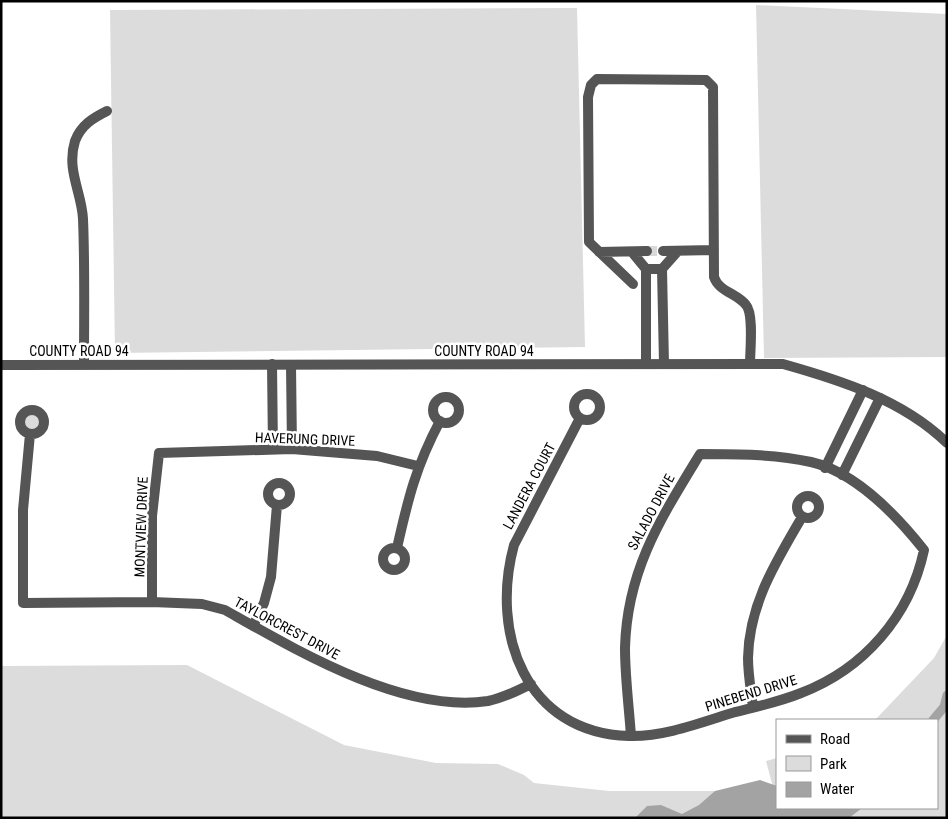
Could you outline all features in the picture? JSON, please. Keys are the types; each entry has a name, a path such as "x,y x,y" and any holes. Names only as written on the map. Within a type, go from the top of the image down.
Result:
{"street":[{"path":"633,284 589,242 588,97 591,85 597,79 706,80 713,87 714,277 717,285 746,304 750,313 750,364"},
{"path":"84,364 83,219 74,180 74,148 80,131 89,120 107,111"},
{"path":"663,251 714,250"},
{"path":"664,364 662,269 678,251"},
{"path":"599,252 648,252"},
{"path":"632,252 646,270 646,364"},
{"path":"646,270 662,269"},
{"path":"272,364 273,450"},
{"path":"291,364 292,450"},
{"name":"COUNTY ROAD 94","path":"1,365 783,364 830,378 880,398 915,419 947,444"},
{"path":"862,390 825,468 842,475 880,398"},
{"name":"LANDERA COURT","path":"530,684 518,661 507,624 506,584 508,565 520,529 580,418"},
{"path":"397,548 404,513 418,466 440,421"},
{"name":"TAYLORCREST DRIVE","path":"30,434 23,510 23,603 152,602 211,606 339,671 393,690 421,696 473,702 511,694 530,684"},
{"name":"HAVERUNG DRIVE","path":"159,454 292,450 377,456 418,466"},
{"name":"MONTVIEW DRIVE","path":"152,602 152,516 159,454"},
{"name":"SALADO DRIVE","path":"631,736 625,650 627,619 635,580 659,520 700,454 773,456 812,462 825,468"},
{"name":"PINEBEND DRIVE","path":"530,684 542,699 569,720 599,732 631,736 698,723 800,694 817,686 858,659 887,629 900,612 918,576 924,550 893,514 842,475"},
{"path":"253,626 268,591 271,578 277,505"},
{"path":"753,708 748,660 753,616 767,578 802,517"}],"green space":[{"path":"756,5 947,14 947,357 764,358"},
{"path":"577,8 585,347 115,353 110,10"},
{"path":"32,410 40,413 43,421 40,429 32,432 24,429 21,421 24,413"},
{"path":"947,635 947,818 1,818 1,666 187,665 344,745 436,763 498,764 524,775 534,783 609,791 774,791 766,761 776,758 776,809 938,809 938,719 876,719 934,658"}],"water":[{"path":"760,780 776,786 776,809 861,809 849,818 635,818 647,806 661,805 682,814 699,805 715,791"}],"waterway":[{"path":"934,719 944,707 947,695"}],"tunnel":[{"path":"647,251 663,251"}]}
